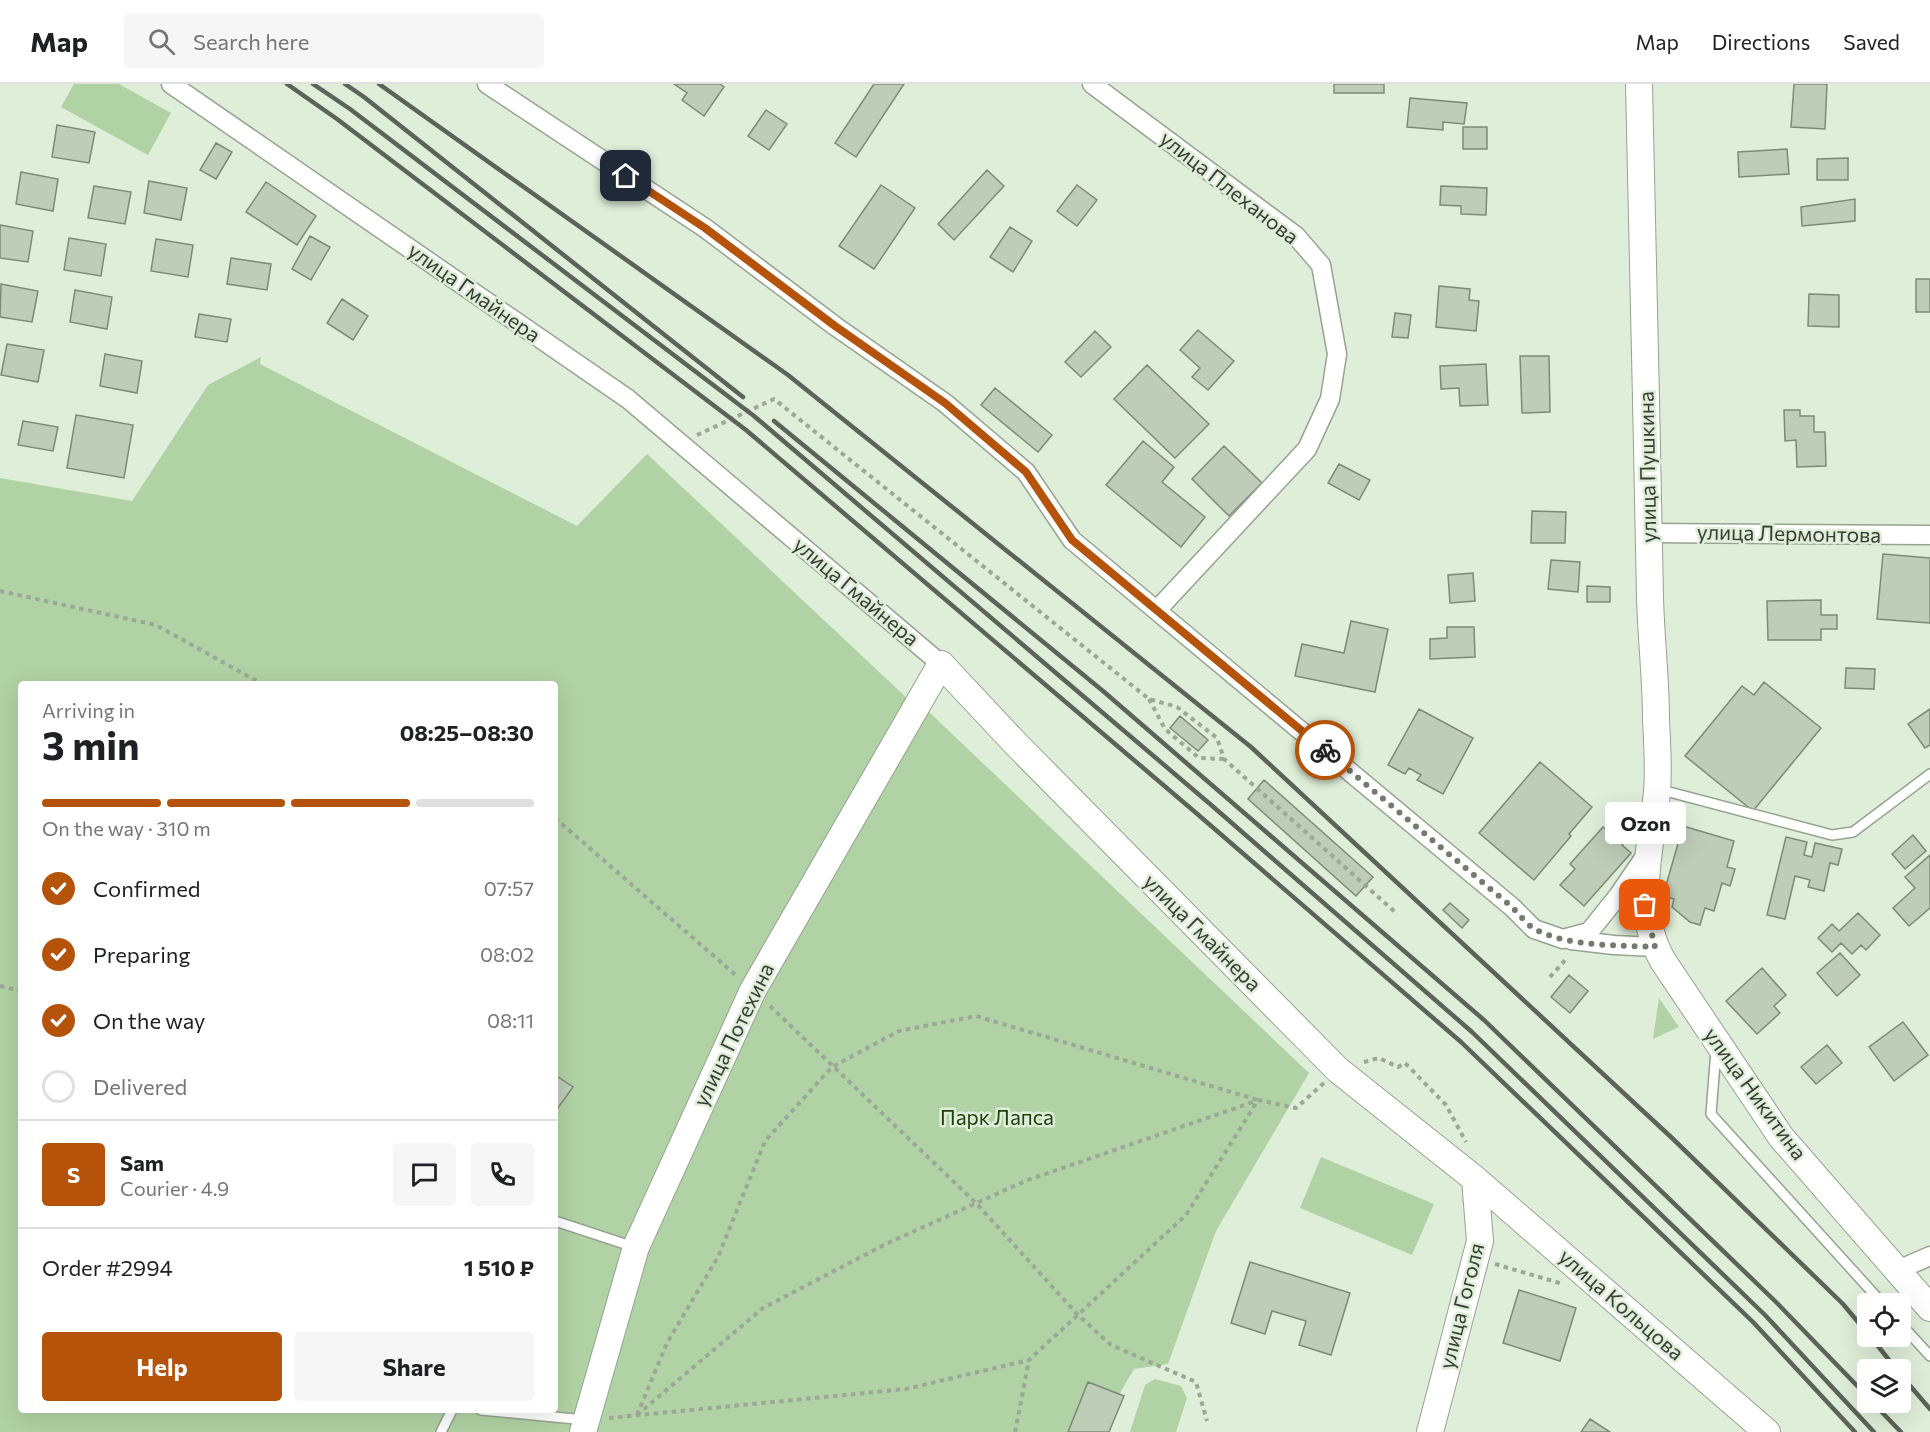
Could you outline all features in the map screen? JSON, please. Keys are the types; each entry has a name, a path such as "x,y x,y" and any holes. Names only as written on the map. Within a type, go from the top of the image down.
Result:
{"street":[{"name":"улица Гмайнера","path":"171,84 628,399 681,443 941,664 1016,744 1338,1070 1475,1179"},
{"path":"487,84 705,228 826,319 945,403 1026,472 1072,540 1503,899 1534,929 1563,939 1655,947"},
{"name":"улица Плеханова","path":"1092,84 1296,236 1321,265 1337,354 1330,399 1307,449 1158,610"},
{"name":"улица Пушкина","path":"1639,84 1649,533 1656,716 1657,789 1650,850"},
{"name":"улица Лермонтова","path":"1649,533 1930,536"},
{"name":"улица Потехина","path":"585,1426 636,1247 753,990 941,664"},
{"path":"1563,939 1589,932 1650,850"},
{"name":"улица Никитина","path":"1650,850 1644,887 1645,905 1655,947 1781,1137 1930,1308"},
{"name":"улица Гоголя","path":"1430,1432 1480,1242 1475,1179"},
{"name":"улица Кольцова","path":"1475,1179 1767,1432"},
{"path":"1898,1270 1930,1256"}],"lane":[{"path":"1657,789 1832,835 1853,832 1930,774"},
{"path":"1717,1042 1711,1114 1873,1293"},
{"path":"558,1222 636,1247"},
{"path":"1911,1335 1930,1356"},
{"path":"441,1432 450,1413"},
{"path":"500,1413 585,1426"}],"path":[{"path":"681,443 774,399 1149,699 1165,729 1199,758 1224,759"},
{"path":"0,591 156,625 257,681"},
{"path":"1149,699 1177,706 1217,738 1224,759 1396,913"},
{"path":"558,821 753,990 976,1203 1078,1315 1111,1345 1196,1382 1207,1421"},
{"path":"1550,976 1567,958"},
{"path":"0,986 18,990"},
{"path":"637,1415 667,1343 718,1257 765,1141 832,1067 899,1031 976,1016 1258,1100 1296,1108 1338,1070 1379,1058 1398,1067 1405,1063 1446,1105 1466,1142"},
{"path":"637,1415 763,1308 886,1244 1025,1181 1258,1100"},
{"path":"585,1426 637,1415 906,1389 1029,1360 1186,1215 1258,1100"},
{"path":"1015,1432 1029,1360"}],"green space":[{"path":"74,84 119,84 171,113 148,155 61,107"},
{"name":"Парк Лапса","path":"261,357 260,364 577,526 647,454 926,716 929,712 1309,1073 1216,1231 1168,1364 1134,1369 1097,1432 0,1432 0,478 132,501 208,385"},
{"path":"1659,998 1679,1027 1653,1039"},
{"path":"1321,1157 1434,1204 1412,1255 1300,1208"},
{"path":"1155,1379 1181,1386 1187,1398 1176,1432 1130,1432 1145,1385"}],"building":[{"path":"674,84 720,84 724,87 704,116 682,100 687,93"},
{"path":"874,84 904,84 856,157 835,143"},
{"path":"1334,84 1384,84 1384,93 1334,93"},
{"path":"1794,84 1827,84 1825,129 1791,127"},
{"path":"1410,98 1467,103 1464,124 1443,122 1443,130 1407,127"},
{"path":"766,110 787,124 769,150 748,136"},
{"path":"57,125 95,132 89,163 52,157"},
{"path":"1463,127 1487,127 1487,149 1463,149"},
{"path":"216,143 232,152 216,179 200,170"},
{"path":"1787,149 1789,174 1739,177 1738,152"},
{"path":"1848,158 1848,180 1817,180 1817,159"},
{"path":"987,170 1004,186 954,240 938,224"},
{"path":"21,172 58,179 53,211 16,204"},
{"path":"149,181 187,188 181,220 144,213"},
{"path":"266,182 316,216 297,245 246,212"},
{"path":"881,185 915,208 874,269 839,246"},
{"path":"1077,185 1097,200 1077,226 1057,211"},
{"path":"94,186 131,192 125,224 88,218"},
{"path":"1441,186 1487,188 1486,215 1461,214 1461,206 1440,205"},
{"path":"1855,199 1855,221 1802,226 1801,207"},
{"path":"0,225 33,231 28,262 0,258"},
{"path":"1010,227 1032,241 1013,272 990,257"},
{"path":"310,236 330,247 311,280 292,269"},
{"path":"69,238 106,244 101,276 64,270"},
{"path":"156,239 193,245 188,277 151,271"},
{"path":"231,258 271,264 267,290 227,284"},
{"path":"1916,279 1930,279 1930,312 1916,312"},
{"path":"1,284 38,291 32,322 0,317"},
{"path":"1439,286 1470,289 1469,300 1479,301 1476,331 1436,327"},
{"path":"75,290 112,297 107,329 70,322"},
{"path":"1809,294 1839,295 1839,327 1808,326"},
{"path":"342,299 368,316 353,340 327,323"},
{"path":"1395,313 1411,315 1408,338 1392,337"},
{"path":"199,314 231,319 227,342 195,337"},
{"path":"1198,330 1234,361 1208,390 1192,377 1200,368 1180,350"},
{"path":"1095,331 1111,347 1081,377 1065,362"},
{"path":"7,344 44,350 38,382 1,375"},
{"path":"105,354 142,361 137,393 100,386"},
{"path":"1520,356 1549,356 1550,412 1522,413"},
{"path":"1486,364 1488,405 1460,406 1459,388 1441,389 1440,366"},
{"path":"1147,365 1209,424 1175,458 1114,399"},
{"path":"995,388 1052,435 1038,452 981,405"},
{"path":"1784,410 1800,410 1800,416 1814,416 1814,432 1825,432 1826,466 1797,467 1796,440 1785,441"},
{"path":"76,415 133,425 124,478 67,468"},
{"path":"23,421 58,427 53,451 18,445"},
{"path":"1143,441 1174,467 1162,482 1205,517 1181,547 1106,485"},
{"path":"1224,446 1262,483 1229,516 1192,479"},
{"path":"1339,464 1370,480 1359,500 1328,483"},
{"path":"1532,511 1566,512 1565,543 1531,543"},
{"path":"1883,554 1930,558 1930,623 1877,619"},
{"path":"1551,560 1580,562 1578,592 1548,589"},
{"path":"1473,573 1475,601 1450,603 1448,575"},
{"path":"1587,586 1610,587 1610,602 1587,602"},
{"path":"1821,600 1821,615 1837,615 1837,629 1821,629 1821,640 1768,640 1767,601"},
{"path":"1351,621 1388,629 1375,692 1295,676 1302,644 1344,653"},
{"path":"1447,627 1474,627 1475,657 1430,659 1430,639 1447,638"},
{"path":"1846,668 1875,669 1874,689 1845,688"},
{"path":"1764,682 1821,728 1753,811 1685,756 1742,686 1754,695"},
{"path":"1419,709 1473,738 1443,794 1417,780 1421,775 1409,768 1405,774 1388,765"},
{"path":"1930,709 1930,745 1925,748 1908,724"},
{"path":"1180,716 1208,740 1198,751 1170,728"},
{"path":"1540,762 1592,807 1534,880 1479,833"},
{"path":"1264,780 1373,877 1356,896 1248,799"},
{"path":"1614,824 1629,837 1622,845 1631,853 1584,906 1560,885 1575,869 1570,864 1603,827 1608,831"},
{"path":"1683,826 1734,841 1727,867 1735,869 1730,886 1722,883 1714,911 1705,908 1700,925 1690,922 1672,907 1674,899 1663,896"},
{"path":"1913,835 1926,851 1905,869 1892,854"},
{"path":"1786,837 1807,842 1804,855 1812,857 1815,843 1842,849 1838,865 1830,863 1824,891 1808,887 1810,880 1795,876 1785,919 1767,915"},
{"path":"1930,855 1930,908 1909,926 1893,908 1915,888 1905,877"},
{"path":"1450,903 1469,920 1462,928 1443,910"},
{"path":"1858,913 1880,935 1866,950 1861,945 1852,954 1841,943 1832,952 1818,938 1832,924 1839,931"},
{"path":"1840,953 1860,975 1837,996 1817,973"},
{"path":"1762,968 1786,995 1774,1006 1780,1013 1757,1034 1726,1001"},
{"path":"1569,975 1588,991 1570,1013 1551,997"},
{"path":"1903,1022 1928,1055 1894,1081 1869,1047"},
{"path":"1827,1045 1842,1063 1816,1084 1801,1067"},
{"path":"558,1077 573,1087 558,1108"},
{"path":"1250,1262 1350,1293 1331,1355 1299,1345 1306,1321 1272,1311 1265,1334 1231,1323"},
{"path":"1519,1290 1576,1308 1560,1361 1503,1343"},
{"path":"1088,1382 1124,1396 1109,1432 1068,1432"},
{"path":"1590,1419 1610,1432 1581,1432"}],"railway":[{"path":"287,84 337,119 746,430 1195,812 1461,1042 1753,1322 1855,1432"},
{"path":"313,84 350,109 754,416 1210,804 1472,1032 1765,1315 1874,1432"},
{"path":"345,84 743,397"},
{"path":"379,84 788,375 1251,747 1672,1138 1843,1304 1857,1321"},
{"path":"774,421 1103,691 1484,1020 1777,1303 1857,1386"},
{"path":"1879,1347 1888,1359"},
{"path":"1911,1387 1930,1409"},
{"path":"1883,1413 1901,1432"}],"way so far":[{"path":"1325,750 1512,907 1534,929 1563,939 1655,947 1645,905"}],"place":[{"name":"Ozon","path":"1645,905"}],"route":[{"path":"626,176 705,228 835,326 945,403 1026,472 1072,540 1325,750"}]}
